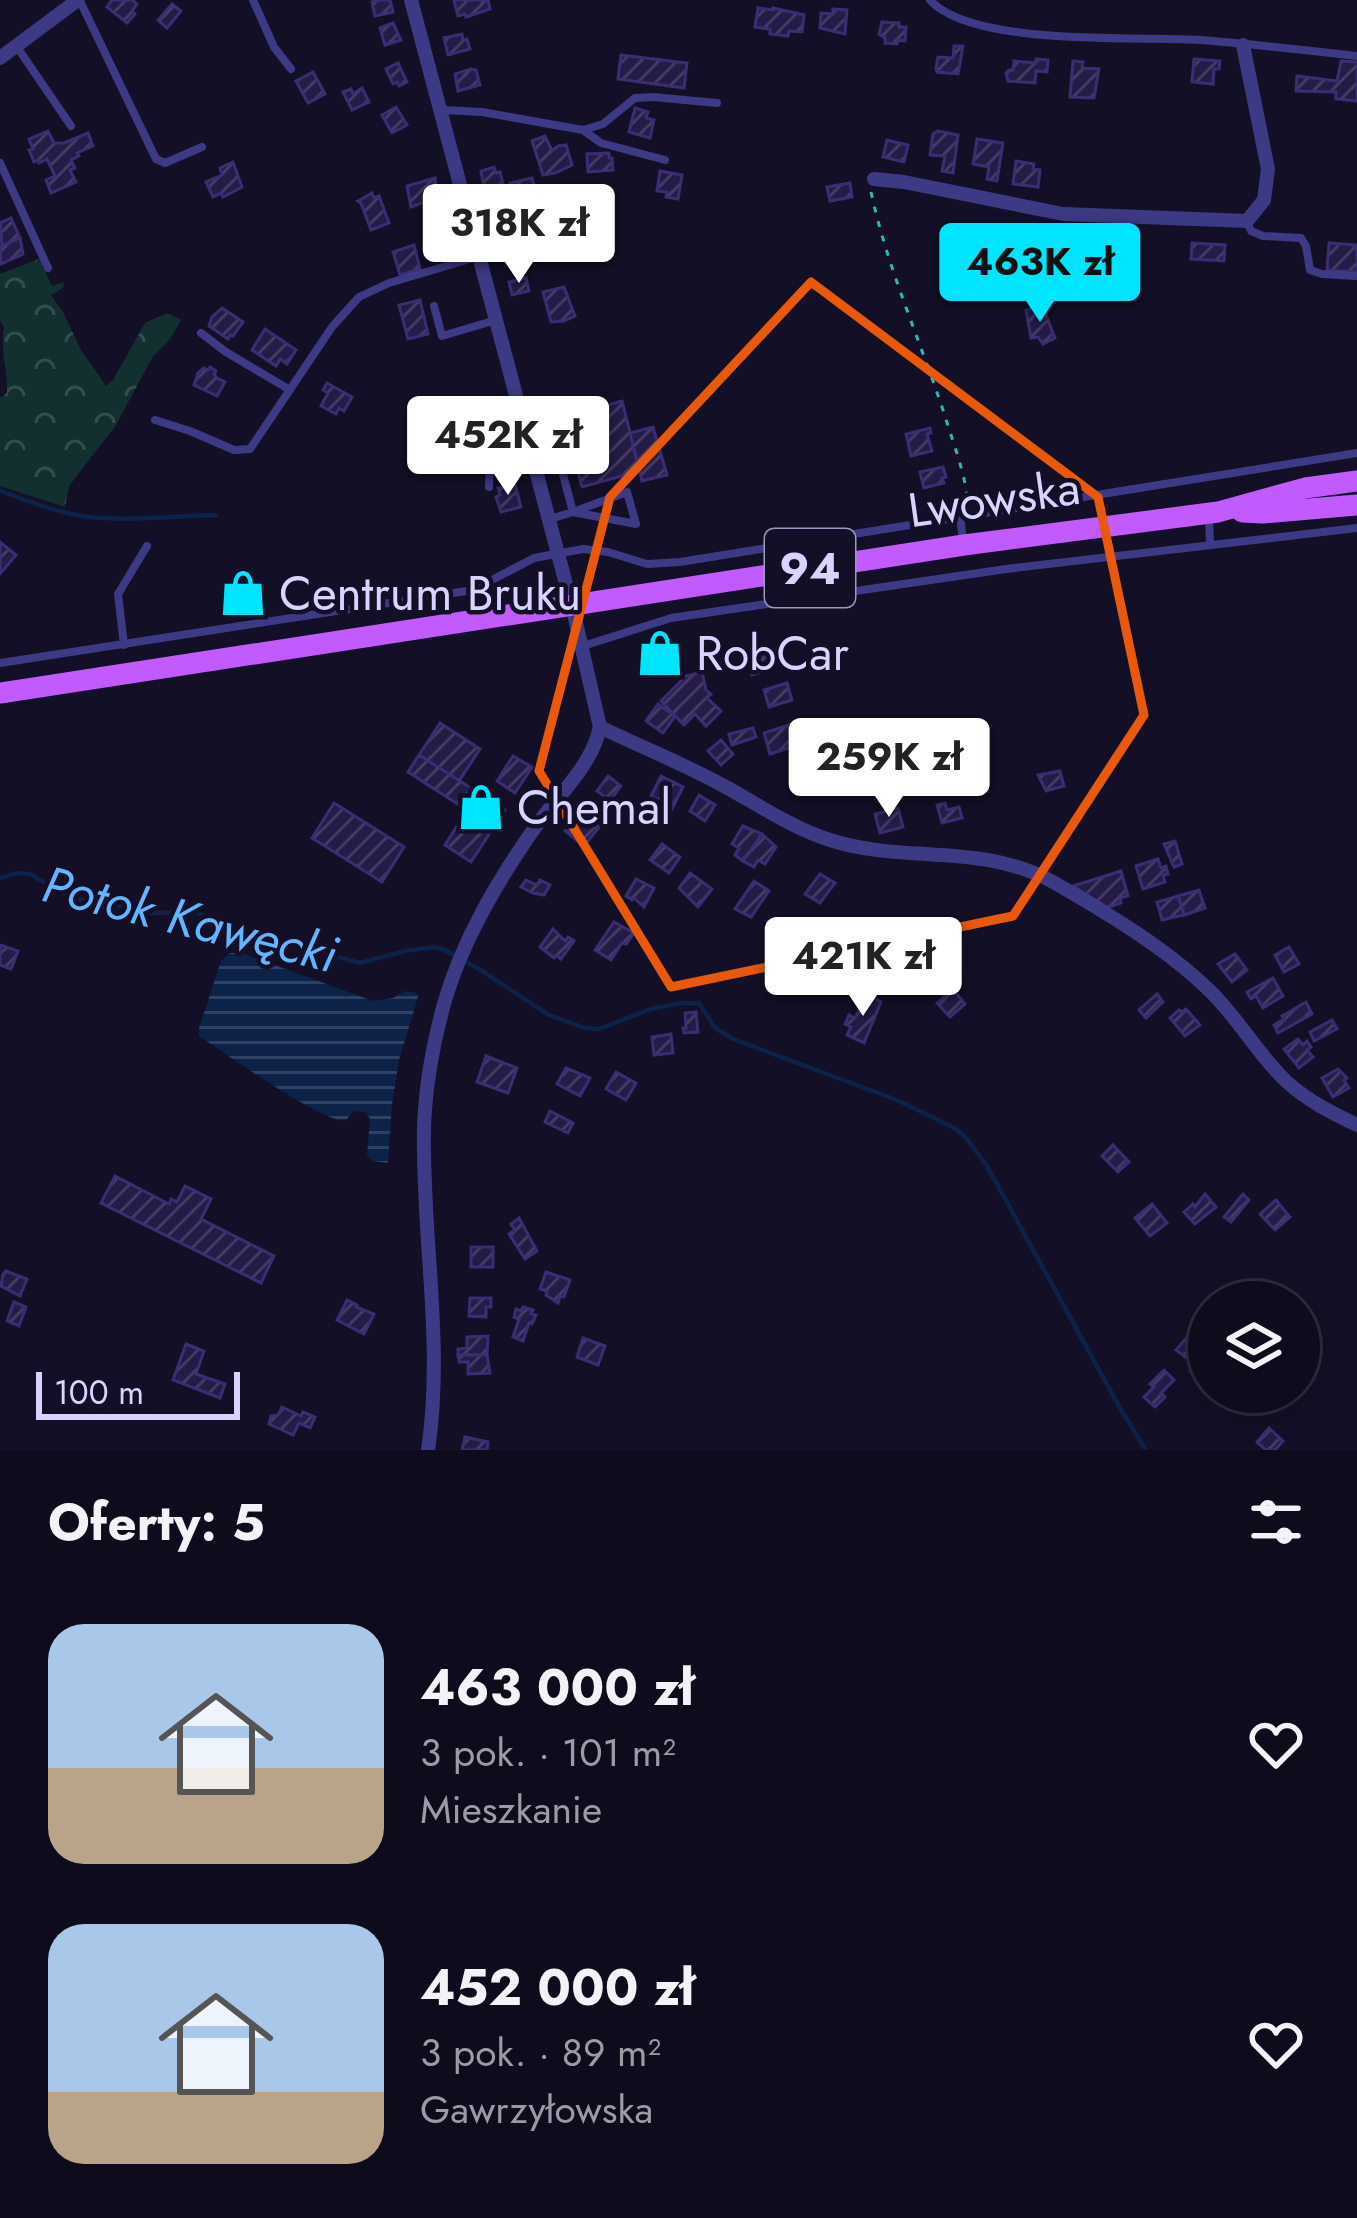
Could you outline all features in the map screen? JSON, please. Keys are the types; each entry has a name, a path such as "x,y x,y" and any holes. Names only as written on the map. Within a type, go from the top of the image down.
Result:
{"main road":[{"name":"Lwowska","path":"0,693 964,545 1213,512 1305,488 1357,481"},
{"name":"Lwowska","path":"1213,512 1357,505"}],"street":[{"path":"0,58 79,0"},
{"path":"411,0 600,727 585,763 531,832 459,957 435,1046 424,1126 435,1366 428,1450"},
{"path":"874,178 1063,214 1246,220 1264,200 1268,170 1243,45"},
{"path":"600,727 835,842 875,850 970,855 1040,875 1184,968 1216,996 1288,1082 1313,1103 1357,1125"}],"lane":[{"path":"79,0 156,159 165,163 202,147"},
{"path":"253,0 274,47 291,69"},
{"path":"931,0 938,8 986,27 1073,38 1201,40 1357,56"},
{"path":"17,47 71,126"},
{"path":"583,130 603,124 635,98 717,103"},
{"path":"442,110 482,112 583,130 601,142 665,160"},
{"path":"0,163 48,268"},
{"path":"1246,220 1251,231 1263,236 1301,238 1310,270 1357,276"},
{"path":"155,420 234,450 250,449 332,327 359,297 389,283 480,256"},
{"path":"434,306 442,336 496,320"},
{"path":"202,333 290,390"},
{"path":"489,487 490,458 505,416 548,418 573,512"},
{"path":"0,664 472,590 520,564 557,553 596,549 662,564 1357,453"},
{"path":"548,520 627,492 636,524 573,512"},
{"path":"1210,545 1213,512"},
{"path":"964,514 964,545"},
{"path":"580,646 670,618 1006,569 1357,528"},
{"path":"124,645 118,594 147,546"}],"path":[{"path":"874,178 872,196 964,475 964,514"}],"highlighted area":[{"path":"811,282 1098,497 1144,715 1013,916 671,987 539,771 610,497"}],"green space":[{"path":"39,259 52,286 64,282 51,295 106,386 145,323 167,313 181,320 153,356 116,425 69,486 65,507 0,486 0,398 7,393 0,274"}],"water":[{"path":"230,953 242,953 373,1001 405,991 416,993 399,1060 388,1163 367,1155 370,1119 366,1112 354,1111 345,1121 332,1118 199,1036 221,961"}],"building":[{"path":"112,0 137,4 127,23 107,7"},
{"path":"390,0 393,12 375,16 372,2"},
{"path":"454,0 488,0 490,9 458,16"},
{"path":"172,4 181,11 167,28 158,20"},
{"path":"758,8 804,15 802,32 789,31 788,36 755,27"},
{"path":"833,9 847,10 845,34 820,28 821,13 833,14"},
{"path":"882,22 906,27 905,41 885,43 879,34"},
{"path":"393,23 401,40 385,45 380,28"},
{"path":"462,34 470,49 448,55 444,38"},
{"path":"954,46 963,46 958,74 937,72 938,57 953,58"},
{"path":"621,55 687,63 684,88 618,79"},
{"path":"1036,59 1048,60 1047,72 1036,71 1035,83 1008,81 1006,73 1013,70 1014,61 1035,63"},
{"path":"1194,59 1220,61 1213,84 1192,82"},
{"path":"1073,61 1083,62 1082,68 1099,69 1094,98 1070,97"},
{"path":"1341,61 1357,62 1357,101 1336,99 1336,92 1296,91 1297,76 1337,81"},
{"path":"398,63 407,82 399,86 386,69"},
{"path":"476,70 480,85 458,91 455,74"},
{"path":"313,72 325,94 308,103 296,81"},
{"path":"362,88 369,102 352,110 343,92 351,89 353,94"},
{"path":"396,107 407,125 392,133 382,115"},
{"path":"635,108 654,120 650,138 629,132"},
{"path":"48,131 54,143 88,133 93,146 71,160 76,182 51,193 46,180 55,176 47,159 34,162 29,150 33,149 29,139"},
{"path":"933,134 958,135 953,173 942,171 945,156 930,155"},
{"path":"545,136 552,151 566,145 572,165 543,175 532,141"},
{"path":"977,139 1003,143 997,181 987,179 989,167 973,164"},
{"path":"887,140 908,145 904,162 883,157"},
{"path":"609,153 613,170 588,172 587,154"},
{"path":"1016,161 1040,170 1038,187 1013,184"},
{"path":"233,162 242,187 213,197 206,182 222,175 220,168"},
{"path":"494,167 503,184 484,189 481,171"},
{"path":"660,171 682,175 678,199 657,191"},
{"path":"435,178 437,198 411,207 407,186"},
{"path":"532,178 535,188 513,193 510,183"},
{"path":"850,183 852,197 830,201 827,187"},
{"path":"372,193 374,198 379,196 389,223 371,230 358,201"},
{"path":"11,218 20,238 2,246 0,223"},
{"path":"448,223 454,246 433,252 431,228"},
{"path":"1033,237 1036,253 1004,261 1000,243"},
{"path":"20,238 23,254 1,264 0,247"},
{"path":"1192,243 1225,245 1224,261 1191,259"},
{"path":"1329,243 1357,245 1357,272 1327,270"},
{"path":"414,245 420,269 400,275 393,252"},
{"path":"526,278 529,291 512,295 509,282"},
{"path":"564,287 575,316 551,322 543,292"},
{"path":"420,300 428,334 408,339 399,305"},
{"path":"1042,305 1055,338 1043,344 1038,337 1031,338 1026,310"},
{"path":"222,308 243,322 228,339 209,326"},
{"path":"265,329 296,350 287,364 280,359 276,366 252,350"},
{"path":"210,367 225,382 217,396 194,385 198,373"},
{"path":"327,383 352,397 344,411 339,408 336,414 321,406"},
{"path":"622,401 640,471 582,487 564,417"},
{"path":"653,427 667,475 642,481 630,433"},
{"path":"930,428 932,451 911,456 906,434"},
{"path":"943,467 944,483 924,488 920,472"},
{"path":"515,484 521,507 501,512 498,488"},
{"path":"0,542 16,555 0,574"},
{"path":"758,646 771,669 752,675 744,651"},
{"path":"702,672 711,694 707,698 721,711 706,726 695,714 684,725 661,701 686,676"},
{"path":"787,683 792,700 769,707 764,690"},
{"path":"658,704 675,716 663,733 646,721"},
{"path":"440,723 480,749 459,781 419,755"},
{"path":"789,725 792,747 770,754 764,733"},
{"path":"753,728 756,737 732,745 729,734"},
{"path":"721,740 733,754 721,765 708,751"},
{"name":"Chemal","path":"419,755 505,810 471,862 445,845 467,810 408,772"},
{"path":"513,756 532,767 515,793 497,781"},
{"path":"1060,771 1064,786 1046,791 1038,775"},
{"path":"608,776 621,786 610,801 597,791"},
{"path":"661,776 683,787 671,811 651,806"},
{"path":"699,795 715,805 705,821 690,811"},
{"path":"334,803 404,847 382,882 312,838"},
{"path":"945,803 947,810 959,807 962,818 942,823 937,805"},
{"path":"898,808 903,827 880,833 875,814"},
{"path":"586,814 600,826 584,846 564,830"},
{"path":"743,826 762,834 743,861 735,855 739,848 732,844"},
{"path":"762,834 776,847 765,864 758,860 754,867 743,861"},
{"path":"1175,841 1182,864 1174,867 1164,844"},
{"path":"662,844 680,857 669,873 650,860"},
{"path":"1158,859 1161,868 1166,866 1165,882 1143,889 1136,866"},
{"path":"1121,871 1128,896 1112,906 1073,886"},
{"path":"690,873 712,889 698,907 679,888"},
{"path":"820,874 835,883 820,903 805,894"},
{"path":"636,879 654,888 644,907 626,896"},
{"path":"526,880 550,885 544,895 533,893 521,887"},
{"path":"754,881 769,891 751,917 735,909"},
{"path":"1199,890 1205,908 1184,915 1178,896"},
{"path":"1178,896 1184,915 1162,920 1157,902"},
{"path":"614,922 634,933 611,960 595,950"},
{"path":"553,929 565,941 568,937 574,941 561,959 540,947"},
{"path":"0,945 18,951 11,969 0,965"},
{"path":"1289,947 1299,964 1284,972 1275,955"},
{"path":"1235,954 1247,970 1232,982 1218,964"},
{"path":"907,960 927,973 916,991 896,979"},
{"path":"1273,978 1283,996 1263,1008 1247,992"},
{"path":"953,989 965,1004 950,1017 937,1003"},
{"path":"867,994 881,1002 864,1043 847,1035 851,1027 845,1024 849,1015 855,1018"},
{"path":"1157,994 1163,1002 1146,1018 1139,1010"},
{"path":"1306,1002 1312,1014 1278,1033 1274,1025 1282,1016"},
{"path":"1186,1009 1200,1025 1185,1036 1170,1018"},
{"path":"696,1012 698,1032 684,1033 685,1013"},
{"path":"1332,1020 1337,1029 1314,1041 1310,1032"},
{"path":"671,1034 673,1053 654,1055 652,1037"},
{"path":"1298,1039 1303,1045 1307,1041 1313,1057 1299,1068 1284,1049"},
{"path":"486,1056 517,1068 508,1093 477,1082"},
{"path":"566,1068 590,1078 580,1096 557,1084"},
{"path":"1338,1069 1349,1088 1333,1097 1322,1078"},
{"path":"616,1072 636,1083 626,1100 606,1089"},
{"path":"550,1111 573,1123 568,1133 545,1122"},
{"path":"1113,1145 1129,1162 1118,1172 1102,1156"},
{"path":"115,1176 169,1204 171,1199 177,1202 185,1186 211,1199 201,1219 274,1256 261,1283 101,1203"},
{"path":"1205,1194 1216,1207 1195,1224 1184,1212"},
{"path":"1243,1194 1249,1200 1231,1222 1224,1217"},
{"path":"1276,1200 1290,1217 1275,1230 1260,1214"},
{"path":"1152,1204 1167,1223 1150,1236 1135,1218"},
{"path":"519,1218 537,1251 525,1259 509,1234 515,1230 511,1224"},
{"path":"471,1247 493,1247 493,1267 471,1267"},
{"path":"6,1271 27,1279 20,1296 1,1286"},
{"path":"546,1272 570,1280 558,1303 540,1289"},
{"path":"470,1298 491,1298 486,1317 469,1316"},
{"path":"347,1300 374,1314 364,1334 337,1320"},
{"path":"14,1302 26,1307 19,1326 7,1321"},
{"path":"523,1307 536,1315 523,1341 513,1337 519,1319 514,1317 516,1309"},
{"path":"488,1336 487,1355 458,1355 458,1349 467,1348 467,1337"},
{"path":"1188,1336 1188,1354 1185,1357 1176,1350"},
{"path":"583,1338 605,1346 598,1365 577,1357"},
{"path":"186,1344 204,1351 196,1374 225,1384 220,1398 173,1380"},
{"path":"458,1355 487,1355 490,1373 468,1374 468,1362 459,1362"},
{"path":"1164,1370 1174,1380 1155,1407 1144,1397"},
{"path":"282,1407 315,1417 310,1428 299,1423 293,1435 269,1424"},
{"path":"1269,1428 1283,1441 1275,1450 1266,1450 1257,1442"},
{"path":"465,1437 488,1442 487,1450 462,1450"}],"waterway":[{"path":"0,491 82,516 216,515"},
{"name":"Potok Kawęcki","path":"0,878 30,874 74,899 151,913 195,912 248,933 360,963 434,947 482,971 549,1015 585,1028 599,1029 651,1009 699,1003 715,1028 733,1039 934,1118 956,1129 987,1166 1146,1450"}],"place":[{"name":"Centrum Bruku","path":"243,593"},
{"name":"RobCar","path":"660,653"},
{"name":"Chemal","path":"481,807"}]}
